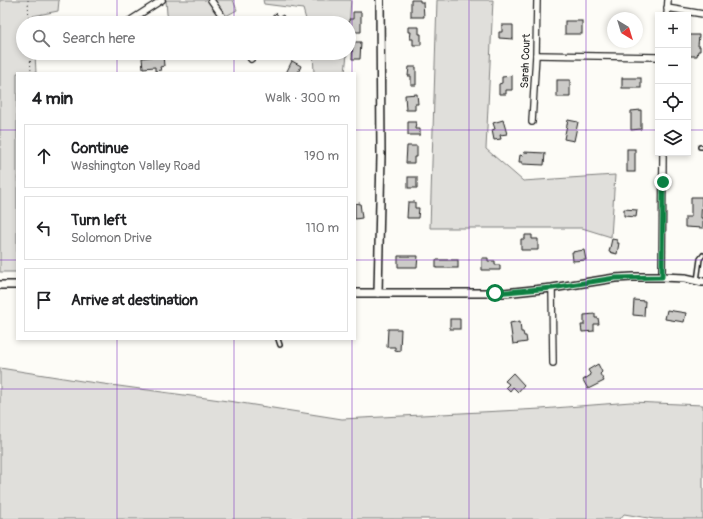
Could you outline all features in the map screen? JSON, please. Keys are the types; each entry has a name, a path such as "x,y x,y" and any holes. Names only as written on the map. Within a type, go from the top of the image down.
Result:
{"street":[{"path":"137,16 162,0"},
{"path":"211,0 222,16"},
{"path":"378,293 381,155 380,0"},
{"name":"Sarah Court","path":"532,122 536,55 537,0"},
{"path":"667,12 668,0"},
{"path":"667,8 703,14"},
{"path":"536,55 655,57"},
{"path":"662,277 663,156"},
{"path":"356,293 486,294 552,288 615,278 662,277 700,281"},
{"path":"0,285 16,285"},
{"path":"552,288 553,363"}],"lane":[{"path":"700,281 700,259 703,255"},
{"path":"278,340 280,345"}],"path":[{"path":"28,0 29,16"},
{"path":"30,60 31,72"}],"shaded area":[{"path":"0,0 59,0 58,11 33,16 16,16 16,60 35,60 36,72 16,72 16,272 0,272"},
{"path":"166,0 233,0 237,10 226,16 168,16"},
{"path":"263,0 351,0 350,16 305,16 303,9 264,4"},
{"path":"437,0 493,0 486,149 523,181 615,175 611,237 582,228 430,228"},
{"path":"313,60 346,60 345,72 314,72"},
{"path":"0,368 342,419 541,409 631,402 703,405 703,519 654,519 624,514 620,519 0,519"}],"building":[{"path":"411,0 420,0 420,2 423,2 424,17 411,17"},
{"path":"353,12 361,12 361,32 356,32 356,16 353,16"},
{"path":"565,21 582,21 582,34 565,34"},
{"path":"502,25 513,25 513,39 499,38 499,32 502,32"},
{"path":"408,27 419,27 419,34 421,34 421,45 413,45 413,39 410,39 411,32 408,32"},
{"path":"691,35 699,35 698,46 700,46 700,51 698,51 697,56 691,56"},
{"path":"356,42 361,42 360,59 356,59"},
{"path":"142,60 163,60 164,66 160,67 161,70 155,71 155,67 143,68"},
{"path":"292,61 301,66 298,72 286,72"},
{"path":"409,67 416,67 416,85 411,85 411,76 408,76"},
{"path":"512,76 512,90 506,90 506,94 499,94 499,84 502,83 502,77"},
{"path":"622,78 641,78 641,88 622,88"},
{"path":"557,80 570,80 570,97 557,97"},
{"path":"417,94 418,104 415,104 415,110 406,110 405,95"},
{"path":"641,110 641,129 631,130 631,111"},
{"path":"503,120 507,134 500,135 501,139 494,140 492,130 495,129 493,123"},
{"path":"568,120 578,122 574,141 564,139"},
{"path":"408,122 416,122 415,129 420,129 420,135 408,135"},
{"path":"407,146 417,146 417,157 414,157 414,163 406,163"},
{"path":"627,149 635,149 635,172 627,172"},
{"path":"524,152 545,153 544,165 522,164 522,162 519,162 520,155 523,156"},
{"path":"408,177 417,177 417,188 408,188"},
{"path":"691,197 702,197 701,218 703,218 703,228 685,227 685,217 691,217"},
{"path":"408,202 415,202 415,208 419,208 418,218 407,218"},
{"path":"360,203 362,218 356,219 356,204"},
{"path":"624,209 637,210 636,217 624,216"},
{"path":"525,235 532,235 532,239 538,239 538,250 521,250 521,239 525,239"},
{"path":"612,239 617,240 617,243 619,243 617,254 609,252"},
{"path":"584,250 586,260 573,261 572,252"},
{"path":"398,256 418,256 417,267 398,267"},
{"path":"482,258 488,258 488,261 495,261 495,265 500,265 500,270 482,270"},
{"path":"436,260 458,260 458,268 436,268"},
{"path":"634,300 645,301 644,316 633,315"},
{"path":"667,310 686,313 684,322 665,319"},
{"path":"595,314 595,318 598,318 599,324 594,324 594,331 582,332 581,325 584,325 584,315"},
{"path":"450,319 460,319 460,329 450,329"},
{"path":"520,321 521,332 523,332 524,336 526,336 527,342 513,344 510,323"},
{"path":"388,329 401,329 400,351 395,350 395,347 387,347"},
{"path":"598,364 602,372 600,374 604,381 588,389 583,380 591,375 588,370"},
{"path":"513,373 524,385 518,392 513,387 510,391 506,387 509,384 505,381"}],"route":[{"path":"495,293 552,288 615,278 662,277 663,182"}]}
